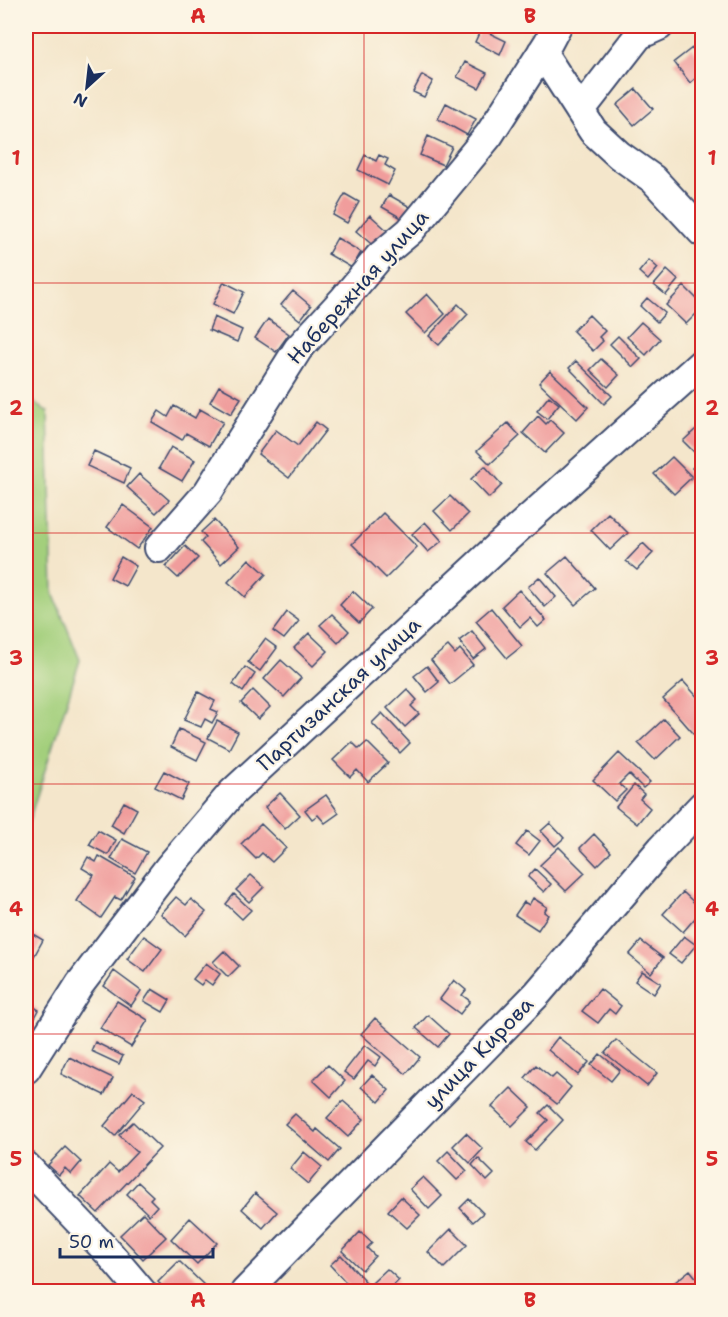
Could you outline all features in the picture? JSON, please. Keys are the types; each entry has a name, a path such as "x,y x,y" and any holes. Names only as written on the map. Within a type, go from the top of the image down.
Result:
{"street":[{"name":"Набережная улица","path":"159,548 208,492 298,349 379,257 410,231 489,135 557,26"},
{"path":"580,111 643,29"},
{"path":"542,52 593,130 619,155 653,179 702,232"},
{"name":"Партизанская улица","path":"26,1070 80,984 170,866 232,793 506,539 702,363"},
{"name":"улица Кирова","path":"244,1292 537,994 662,848 702,806"},
{"path":"26,1166 142,1292"}],"green space":[{"path":"26,397 48,412 53,593 80,660 26,830"}],"building":[{"path":"481,29 506,41 500,55 475,42"},
{"path":"692,48 702,62 702,73 690,83 674,62"},
{"path":"465,62 487,73 479,88 457,77"},
{"path":"422,75 433,81 424,97 413,92"},
{"path":"636,89 653,109 634,125 617,105"},
{"path":"446,103 476,119 467,135 438,119"},
{"path":"428,136 452,147 443,165 420,155"},
{"path":"365,155 376,161 379,155 388,159 385,165 395,171 388,185 358,170"},
{"path":"345,194 359,202 347,223 333,215"},
{"path":"389,195 412,208 405,220 382,207"},
{"path":"370,215 389,232 376,248 356,231"},
{"path":"337,238 361,252 352,268 328,254"},
{"path":"649,260 658,268 648,280 639,272"},
{"path":"667,270 678,280 666,295 654,285"},
{"path":"224,282 244,292 233,314 213,304"},
{"path":"684,286 702,304 702,308 686,324 666,305"},
{"path":"293,291 311,306 300,320 281,305"},
{"path":"427,294 445,314 425,333 406,314"},
{"path":"647,298 665,313 657,322 640,306"},
{"path":"458,304 468,314 439,345 429,336"},
{"path":"589,315 605,331 599,337 603,341 593,351 573,331"},
{"path":"214,317 242,330 237,342 209,330"},
{"path":"268,319 289,334 276,352 255,338"},
{"path":"641,322 660,339 646,355 627,337"},
{"path":"618,336 641,359 633,367 610,344"},
{"path":"601,359 619,375 608,387 590,370"},
{"path":"576,361 612,396 604,404 569,368"},
{"path":"550,371 588,407 577,419 539,383"},
{"path":"219,386 241,398 231,414 210,402"},
{"path":"549,396 559,404 547,419 537,411"},
{"path":"174,406 195,418 200,409 223,422 209,446 186,433 182,440 152,422 159,411 168,417"},
{"path":"538,416 546,424 550,420 564,433 545,453 523,433"},
{"path":"316,422 326,430 289,478 258,454 276,430 298,446"},
{"path":"508,423 520,436 490,464 477,451"},
{"path":"696,429 702,436 702,479 692,468 701,459 683,441"},
{"path":"171,447 195,460 182,481 159,468"},
{"path":"94,451 130,468 124,483 87,466"},
{"path":"672,457 692,477 674,494 654,474"},
{"path":"485,466 502,485 489,498 471,479"},
{"path":"139,474 169,500 156,513 127,487"},
{"path":"450,496 468,514 452,530 434,511"},
{"path":"123,505 153,527 137,549 107,527"},
{"path":"383,513 417,547 386,578 352,544"},
{"path":"608,513 628,533 610,550 591,530"},
{"path":"214,520 239,547 221,564 201,542 206,537 201,532"},
{"path":"425,522 442,541 428,552 412,534"},
{"path":"643,543 653,553 637,570 626,561"},
{"path":"185,546 198,558 178,578 166,567"},
{"path":"567,556 595,588 575,605 547,573"},
{"path":"121,557 136,566 125,586 110,578"},
{"path":"249,559 266,574 245,597 228,582"},
{"path":"539,577 556,597 545,607 528,587"},
{"path":"519,590 546,620 538,627 530,618 520,627 502,606"},
{"path":"353,591 372,609 359,623 340,605"},
{"path":"491,608 522,646 507,658 476,621"},
{"path":"287,612 299,621 284,639 273,631"},
{"path":"332,614 349,631 338,643 320,625"},
{"path":"472,631 486,649 473,659 459,641"},
{"path":"309,633 328,651 313,666 294,648"},
{"path":"265,639 277,648 260,671 248,662"},
{"path":"448,646 455,654 460,649 473,665 450,684 431,660"},
{"path":"281,660 301,678 284,697 264,679"},
{"path":"427,666 439,682 427,692 414,676"},
{"path":"245,667 255,674 243,692 233,684"},
{"path":"683,681 702,702 699,710 702,713 702,743 663,699"},
{"path":"407,689 417,700 411,706 419,714 405,727 387,708"},
{"path":"253,690 270,707 258,719 241,703"},
{"path":"198,692 215,701 211,709 218,712 212,723 205,719 201,727 184,720"},
{"path":"382,713 410,743 400,753 372,723"},
{"path":"664,719 680,736 655,760 638,743"},
{"path":"217,721 238,732 229,749 208,738"},
{"path":"179,729 206,742 197,760 171,747"},
{"path":"352,742 359,749 367,742 388,763 368,782 357,770 350,777 333,760"},
{"path":"619,753 650,782 643,788 629,774 619,784 626,790 615,801 593,780"},
{"path":"164,771 189,784 181,800 155,787"},
{"path":"634,785 644,794 640,799 650,808 637,824 616,807"},
{"path":"280,793 300,815 285,829 265,807"},
{"path":"326,795 339,813 325,823 318,815 312,819 305,810"},
{"path":"124,802 137,809 124,833 111,825"},
{"path":"550,823 564,838 555,846 541,831"},
{"path":"261,824 286,848 272,862 262,853 256,859 241,844"},
{"path":"98,830 116,840 108,855 89,845"},
{"path":"527,831 540,841 529,855 516,845"},
{"path":"594,834 611,852 597,866 580,848"},
{"path":"122,839 147,852 135,873 111,859"},
{"path":"559,847 585,873 566,891 540,865"},
{"path":"99,856 135,877 121,900 115,897 101,918 77,901 94,875 82,868 88,857 96,862"},
{"path":"535,869 551,884 544,892 528,877"},
{"path":"251,875 264,887 249,902 236,890"},
{"path":"683,892 702,910 683,932 663,914"},
{"path":"234,894 251,910 242,919 226,904"},
{"path":"176,897 186,905 191,899 206,912 185,936 161,914"},
{"path":"533,898 547,907 544,912 548,915 538,930 515,915 524,902 529,905"},
{"path":"26,930 43,940 27,969 26,968"},
{"path":"144,936 162,949 145,972 127,959"},
{"path":"684,936 696,945 681,963 669,954"},
{"path":"641,941 663,958 651,973 629,955"},
{"path":"224,951 239,966 228,977 213,962"},
{"path":"206,963 220,974 212,985 205,980 201,985 193,979"},
{"path":"114,971 141,991 131,1006 104,986"},
{"path":"642,971 661,983 654,994 635,981"},
{"path":"454,980 466,990 462,995 470,1001 460,1014 440,999"},
{"path":"152,989 170,1000 163,1012 144,1001"},
{"path":"600,989 621,1006 615,1014 609,1009 598,1023 582,1011"},
{"path":"117,1001 148,1020 131,1047 100,1028"},
{"path":"26,1002 39,1010 33,1021 26,1017"},
{"path":"428,1015 449,1034 438,1047 416,1028"},
{"path":"375,1018 420,1057 406,1074 361,1034"},
{"path":"558,1037 589,1062 578,1075 548,1050"},
{"path":"616,1040 657,1073 647,1086 605,1053"},
{"path":"95,1042 123,1056 119,1064 91,1051"},
{"path":"365,1045 381,1057 375,1066 368,1061 354,1079 344,1072"},
{"path":"600,1054 620,1070 611,1081 591,1065"},
{"path":"69,1057 113,1078 104,1095 61,1074"},
{"path":"328,1065 345,1081 331,1097 313,1080"},
{"path":"536,1065 552,1078 556,1074 571,1087 557,1104 525,1078"},
{"path":"372,1075 389,1090 379,1102 361,1087"},
{"path":"511,1088 531,1107 512,1126 492,1107"},
{"path":"133,1091 145,1100 115,1136 104,1126"},
{"path":"343,1101 364,1119 348,1137 327,1118"},
{"path":"548,1105 563,1120 535,1150 526,1142 548,1120 540,1113"},
{"path":"295,1114 315,1132 317,1129 340,1149 329,1162 285,1124"},
{"path":"133,1122 160,1148 98,1213 80,1196 109,1164 118,1172 137,1152 119,1135"},
{"path":"466,1133 483,1149 470,1163 453,1146"},
{"path":"65,1147 81,1162 71,1174 65,1168 59,1175 48,1165"},
{"path":"448,1151 467,1171 457,1180 438,1161"},
{"path":"304,1152 322,1167 308,1184 290,1169"},
{"path":"478,1158 494,1174 487,1181 472,1165"},
{"path":"423,1177 442,1196 429,1209 410,1189"},
{"path":"138,1182 153,1196 150,1199 157,1206 149,1215 127,1194"},
{"path":"255,1193 277,1212 263,1228 242,1209"},
{"path":"401,1197 420,1215 407,1228 388,1211"},
{"path":"469,1199 483,1213 473,1222 460,1208"},
{"path":"143,1213 166,1237 143,1259 120,1235"},
{"path":"190,1218 217,1243 197,1264 171,1239"},
{"path":"451,1229 467,1245 444,1268 428,1252"},
{"path":"360,1232 372,1243 367,1248 375,1256 362,1270 342,1251"},
{"path":"341,1255 375,1292 355,1292 330,1265"},
{"path":"179,1261 205,1286 200,1292 168,1292 158,1282"},
{"path":"387,1269 399,1280 387,1292 381,1292 372,1283"},
{"path":"690,1270 702,1285 702,1292 667,1292 665,1290"}]}
